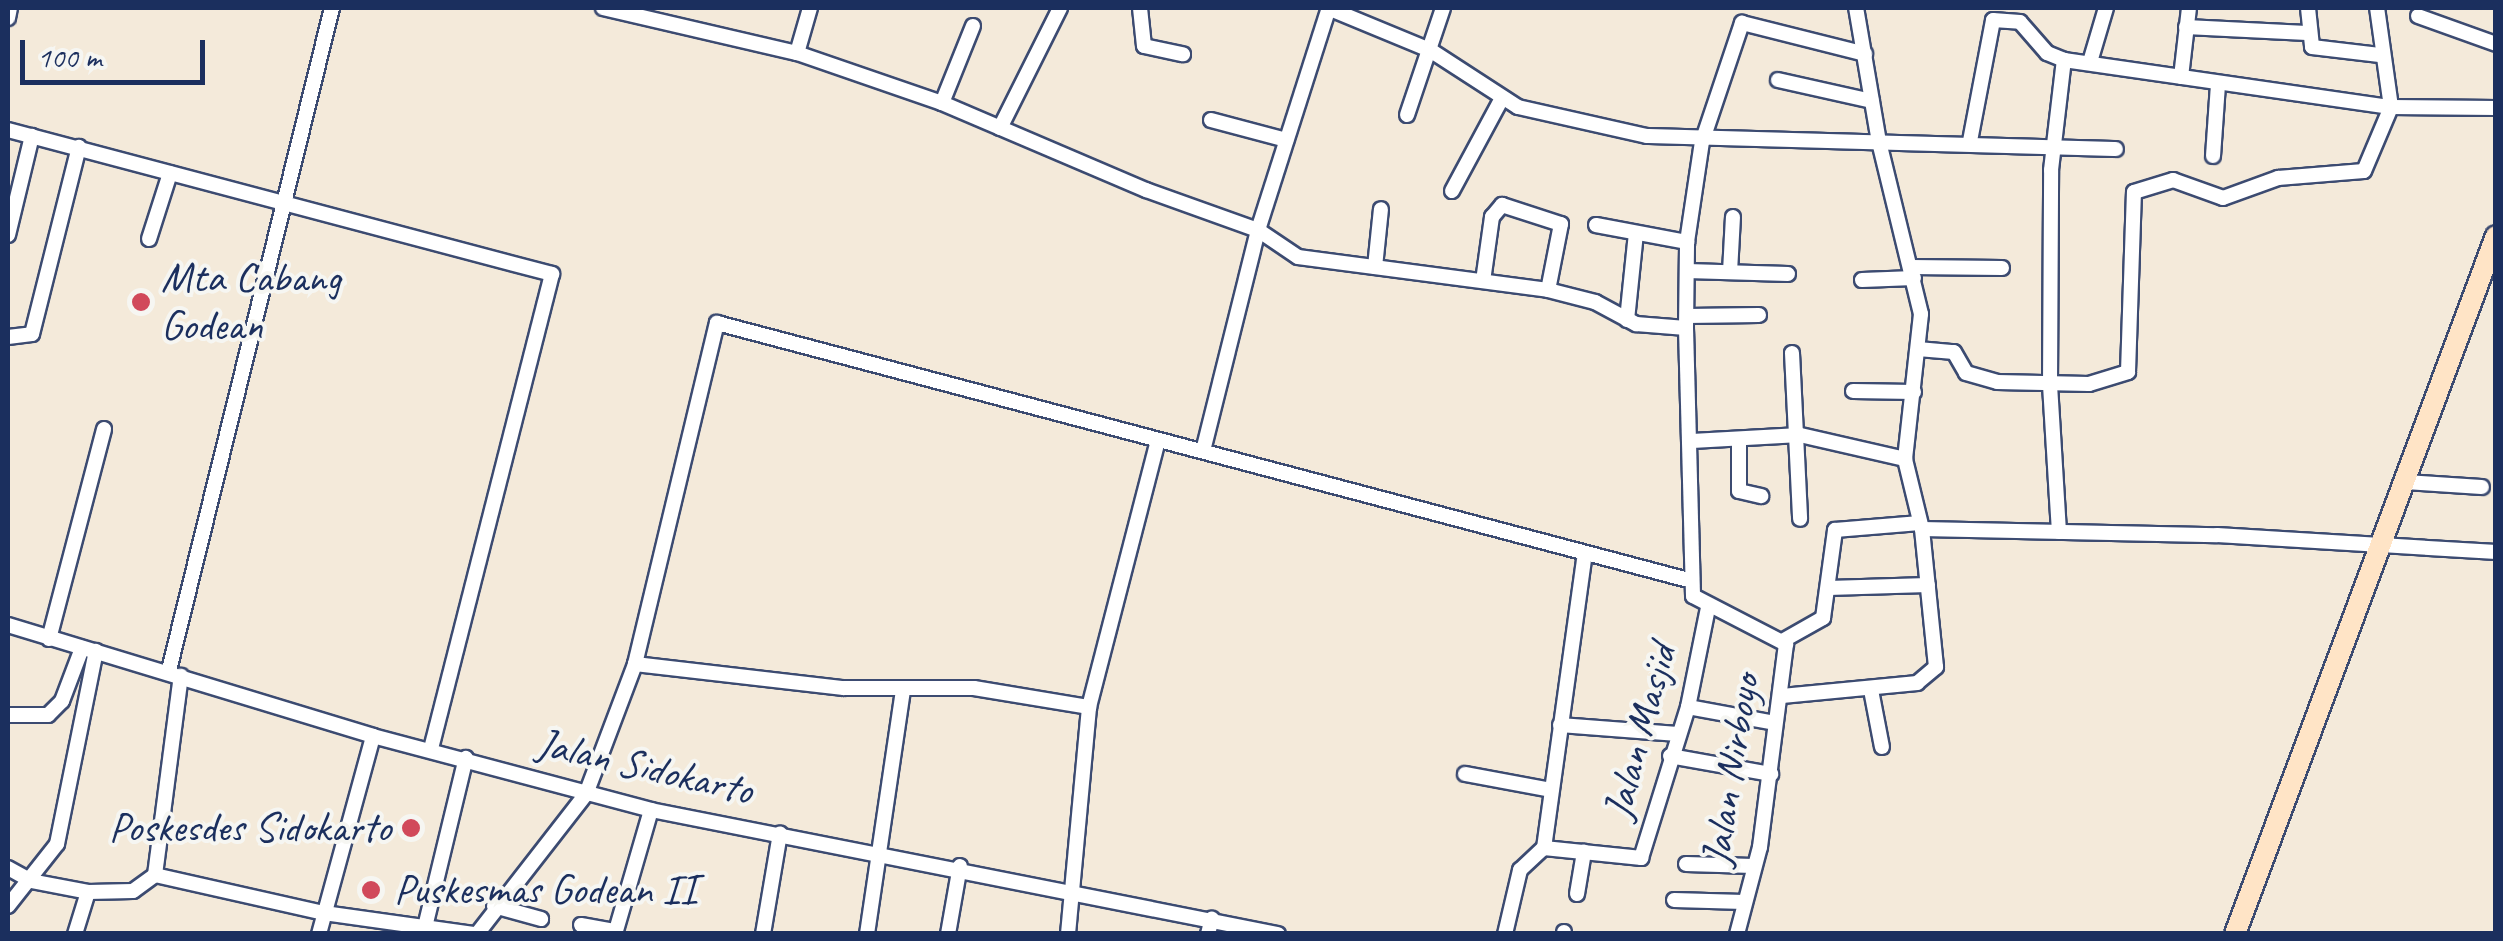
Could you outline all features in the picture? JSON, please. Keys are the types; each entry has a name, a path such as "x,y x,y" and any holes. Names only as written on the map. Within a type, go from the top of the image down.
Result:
{"main road":[{"path":"2236,934 2496,236"}],"street":[{"path":"8,18 10,8"},
{"path":"8,868 31,880 88,892 133,891 154,875 175,673 332,8"},
{"path":"603,8 797,52 942,103 1258,230 1298,257 1548,290 1595,302 1627,320 1687,322 1759,315"},
{"path":"797,52 810,8"},
{"path":"1000,128 1060,8"},
{"path":"1140,8 1144,46 1183,54"},
{"path":"1203,451 1258,230 1328,8 1430,50 1502,98 1553,117 1702,142 1970,141 2116,149"},
{"path":"1406,114 1443,8"},
{"path":"1782,696 1917,683 1936,667 1921,526 1905,459 1918,348 1912,273 1879,142 1856,8"},
{"path":"2090,62 2106,8"},
{"path":"2181,78 2189,8"},
{"path":"2308,8 2307,32 2312,46 2380,55"},
{"path":"1918,348 1954,352 1966,373 1980,378 2050,385 2114,382 2128,372 2134,192 2173,180 2223,198 2278,178 2357,174 2371,164 2391,107 2380,55 2377,8"},
{"path":"2418,16 2449,15 2496,44"},
{"path":"1970,141 1993,20 2020,22 2047,53 2064,60 2391,107 2496,108"},
{"path":"1708,608 1693,596 1688,580 1692,442 1687,270 1702,142 1744,21 1865,54"},
{"path":"942,103 973,26"},
{"path":"2186,26 2307,32"},
{"path":"2059,532 2050,385 2052,146 2064,60"},
{"path":"1778,80 1872,101"},
{"path":"2213,156 2218,84"},
{"path":"1452,191 1502,98"},
{"path":"1211,120 1286,140"},
{"path":"8,130 170,172 282,207 552,274 431,748"},
{"path":"8,235 32,136"},
{"path":"8,337 32,334 78,147"},
{"path":"149,239 170,172"},
{"path":"1483,282 1492,217 1502,205 1561,224 1548,290"},
{"path":"1375,267 1380,209"},
{"path":"1730,272 1734,217"},
{"path":"1596,224 1688,242"},
{"path":"1627,320 1636,233"},
{"path":"1862,280 2002,268"},
{"path":"1687,270 1788,274"},
{"path":"154,875 324,913 475,934 586,794 635,664 717,323 1157,444 1203,451 1688,580"},
{"path":"1792,354 1792,412 1800,435 1800,519"},
{"path":"1853,392 1914,392"},
{"path":"48,638 104,429"},
{"path":"1692,442 1800,435 1905,459"},
{"path":"1739,440 1739,490 1760,496"},
{"path":"1068,934 1089,707 1157,444"},
{"path":"2405,482 2482,487"},
{"path":"1784,640 1824,618 1834,535 1921,526 2218,535 2381,548 2496,552"},
{"path":"1544,848 1585,554"},
{"path":"1828,588 1928,585"},
{"name":"Jalan Nirboyo","path":"1708,608 1784,640 1782,696 1770,774 1738,934"},
{"name":"Jalan Masjid","path":"1506,934 1520,870 1544,848 1641,858 1688,707 1708,608"},
{"name":"Jalan Sidokarto","path":"8,625 373,736 431,748 651,810 960,866 1210,926 1269,932"},
{"path":"8,715 48,715 62,702 89,650"},
{"path":"8,906 18,886 31,880 58,844 89,650"},
{"path":"635,664 903,690 974,688 1089,707"},
{"path":"866,934 882,852 903,690"},
{"path":"1871,690 1882,747"},
{"path":"1688,707 1775,723"},
{"path":"1560,725 1678,734"},
{"path":"319,934 373,736"},
{"path":"1670,756 1770,774"},
{"path":"425,927 466,758"},
{"path":"1464,774 1552,790"},
{"path":"581,925 615,932 651,810"},
{"path":"764,933 780,833"},
{"path":"1577,894 1584,852"},
{"path":"1686,864 1753,866"},
{"path":"948,934 960,866"},
{"path":"75,934 88,892"},
{"path":"1674,900 1744,902"},
{"path":"494,906 541,918"}],"place":[{"name":"Mta Cabang Godean","path":"141,302"},
{"name":"Poskesdes Sidokarto","path":"411,828"},
{"name":"Puskesmas Godean II","path":"371,890"}]}
